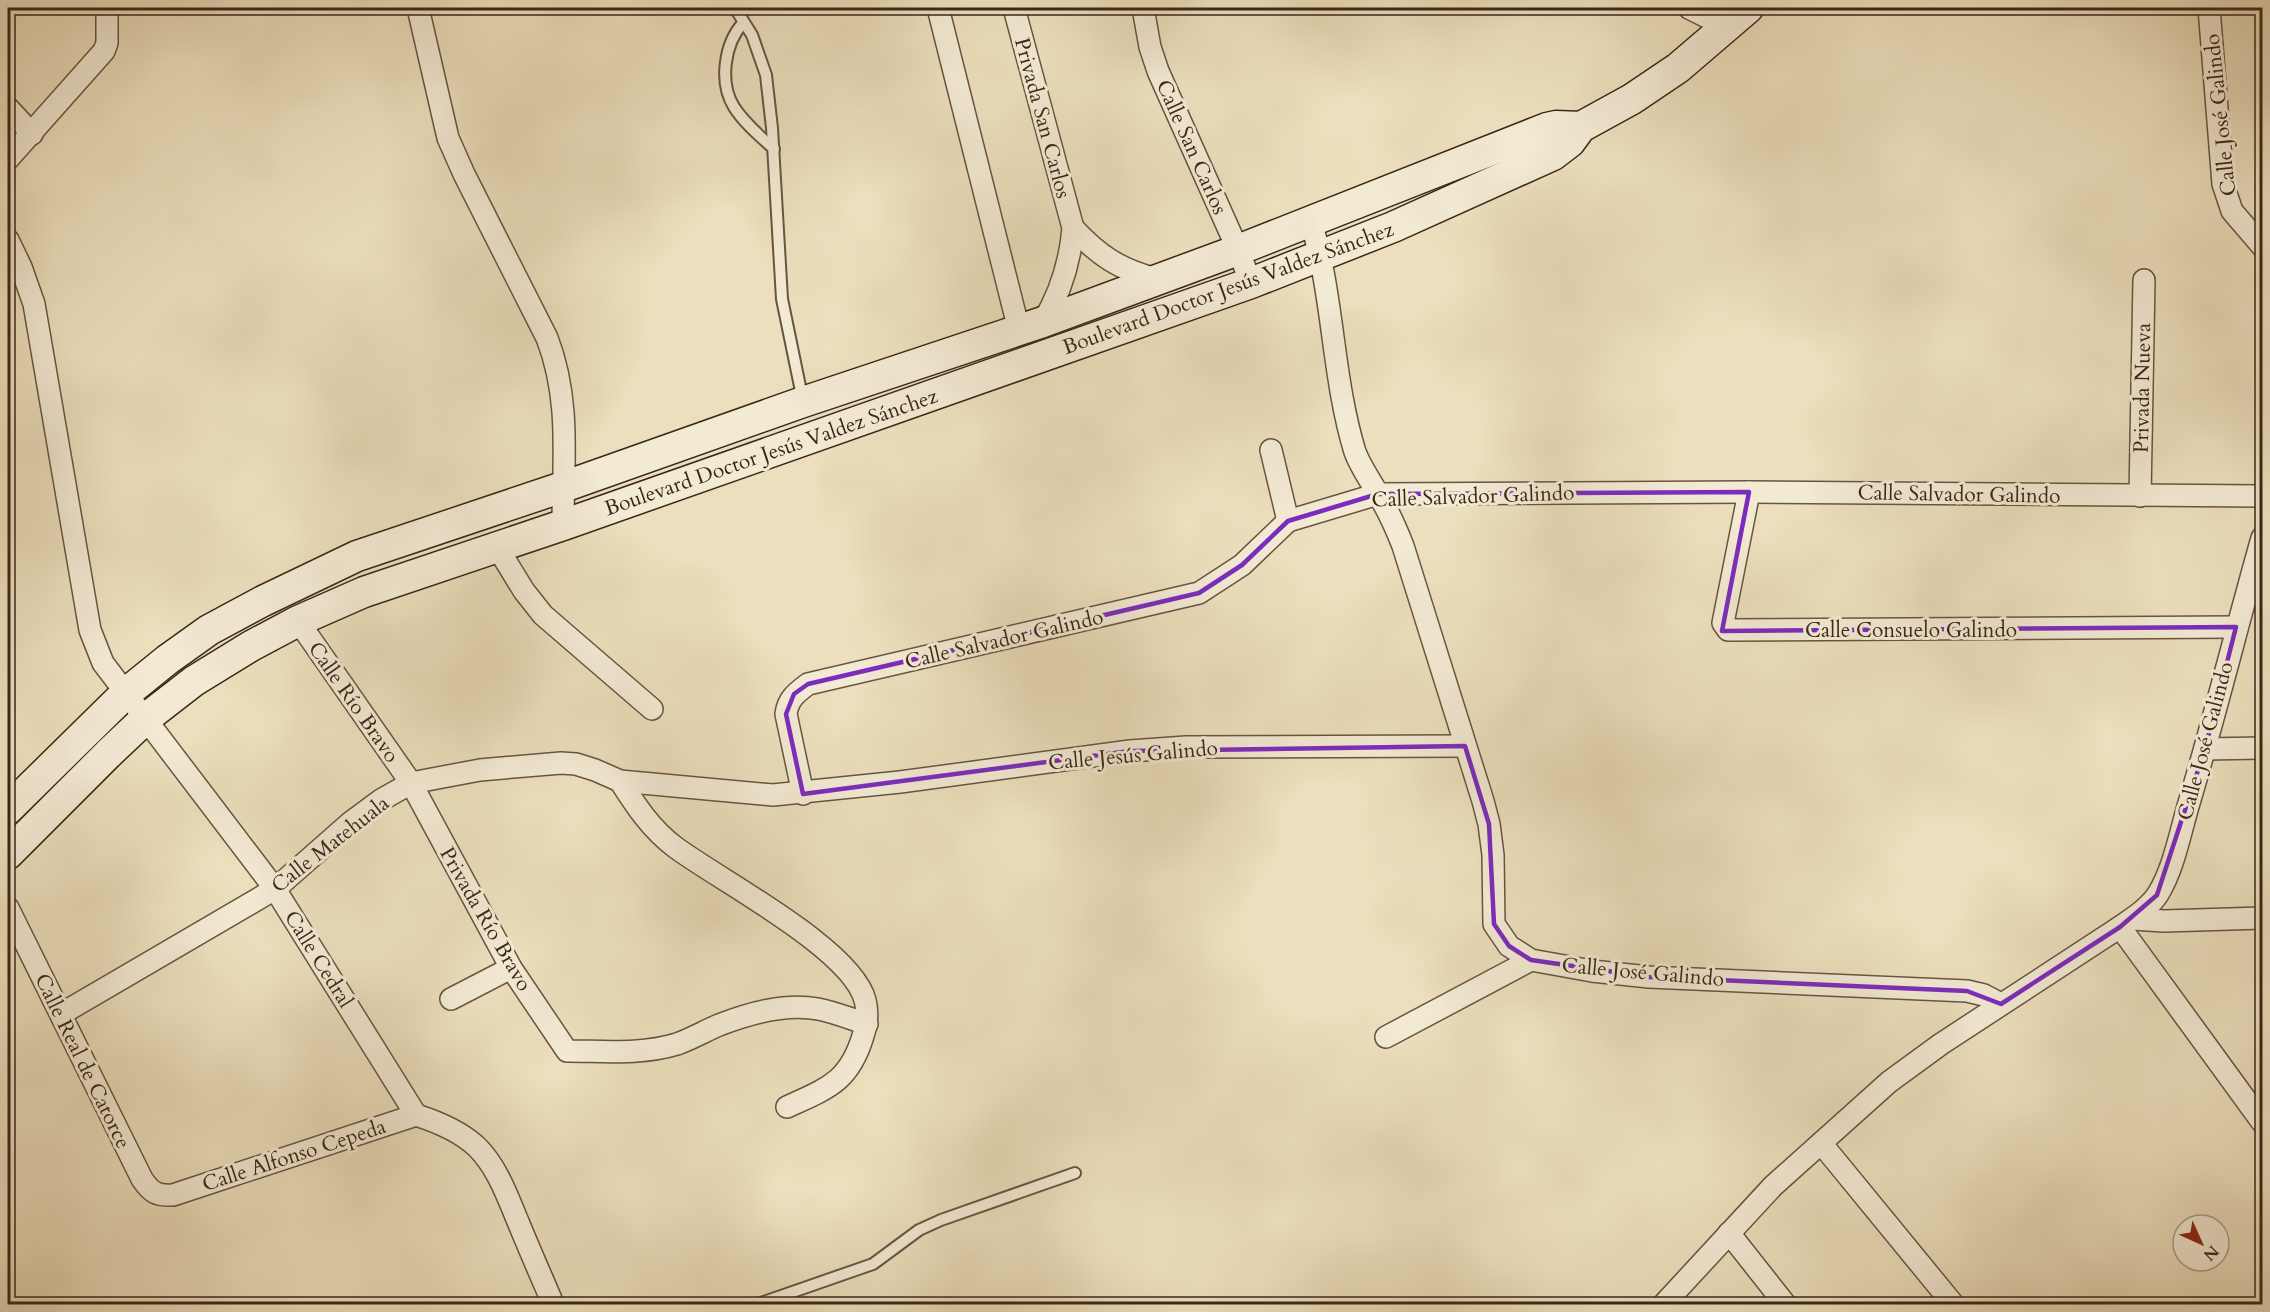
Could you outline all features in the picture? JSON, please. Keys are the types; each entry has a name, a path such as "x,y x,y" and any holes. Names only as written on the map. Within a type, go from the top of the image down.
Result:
{"main road":[{"name":"Boulevard Doctor Jesús Valdez Sánchez","path":"8,854 146,719 194,681 251,646 298,621 364,592 563,525 1251,284 1469,194 1553,155 1570,142 1581,127 1632,99 1678,68 1737,17"},
{"name":"Boulevard Doctor Jesús Valdez Sánchez","path":"8,809 125,694 209,630 357,556 563,488 803,402 1031,326 1311,222 1547,128 1581,127"}],"street":[{"path":"8,159 104,51 107,43 107,8"},
{"path":"418,8 448,138 547,338 556,361 565,414 563,525"},
{"path":"938,8 1031,326"},
{"name":"Privada San Carlos","path":"1014,8 1073,228 1071,253 1056,301 1031,326"},
{"name":"Calle San Carlos","path":"1143,8 1150,47 1158,71 1251,284"},
{"path":"1689,8 1737,17"},
{"name":"Calle José Galindo","path":"2209,8 2223,184 2232,211 2262,246"},
{"path":"8,108 32,134"},
{"name":"Calle José Galindo","path":"1311,222 1321,256 1336,367 1355,452 1403,546 1489,824 1493,855 1494,924 1509,946 1531,960 1592,971 1649,977 1967,991 1984,995 2001,1004"},
{"name":"Privada San Carlos","path":"1073,228 1110,262 1132,273 1156,279"},
{"name":"Calle Cedral","path":"8,240 21,267 34,304 90,630 104,663 125,694 275,889 416,1115"},
{"name":"Privada Nueva","path":"2140,496 2144,280"},
{"path":"1271,450 1288,521"},
{"name":"Calle Salvador Galindo","path":"803,794 786,714 787,705 794,694 808,684 1199,593 1242,565 1288,521 1378,494 1749,492 2262,496"},
{"name":"Calle Consuelo Galindo","path":"1749,492 1724,623 1728,630 2236,627"},
{"name":"Calle José Galindo","path":"1664,1305 1773,1186 1889,1082 2001,1004 2126,923 2157,895 2168,872 2205,749 2236,627 2262,538"},
{"path":"497,547 524,591 543,615 652,709"},
{"name":"Calle Río Bravo","path":"298,621 411,783"},
{"name":"Calle Jesús Galindo","path":"803,794 1130,750 1186,747 1465,746"},
{"path":"2205,749 2262,748"},
{"name":"Calle Matehuala","path":"61,1014 275,889 350,823 381,800 411,783 480,770 561,763 576,764 620,781 742,793 803,794"},
{"path":"620,781 644,818 674,847 749,895 822,947 850,975 865,999 867,1024 859,1051 848,1071 829,1088 787,1107"},
{"name":"Privada Río Bravo","path":"411,783 511,968 567,1051 634,1052 677,1044 721,1024 774,1008 800,1007 820,1010 867,1024"},
{"name":"Calle Real de Catorce","path":"8,908 142,1179 151,1191 159,1196 172,1195"},
{"path":"2126,923 2262,918"},
{"path":"2126,923 2262,1122"},
{"path":"1386,1036 1531,960"},
{"path":"451,999 511,968"},
{"path":"416,1115 440,1123 461,1136 477,1147 489,1162 503,1186 553,1305"},
{"name":"Calle Alfonso Cepeda","path":"172,1195 416,1115"},
{"path":"1821,1143 1953,1305"},
{"path":"1729,1233 1785,1305"}],"lane":[{"path":"735,8 752,35 766,75 774,149 782,299 803,402"},
{"path":"743,23 730,42 727,56 728,95 734,108 774,149"},
{"path":"759,1305 873,1264 919,1230 941,1220 1075,1173"}],"highlighted area":[{"path":"1749,492 1722,631 2236,627 2205,749 2157,895 2120,927 2001,1004 1967,991 1649,977 1531,960 1509,946 1494,924 1489,824 1465,746 1130,751 803,794 786,714 794,694 808,684 1199,593 1242,565 1288,521 1378,494"}]}
